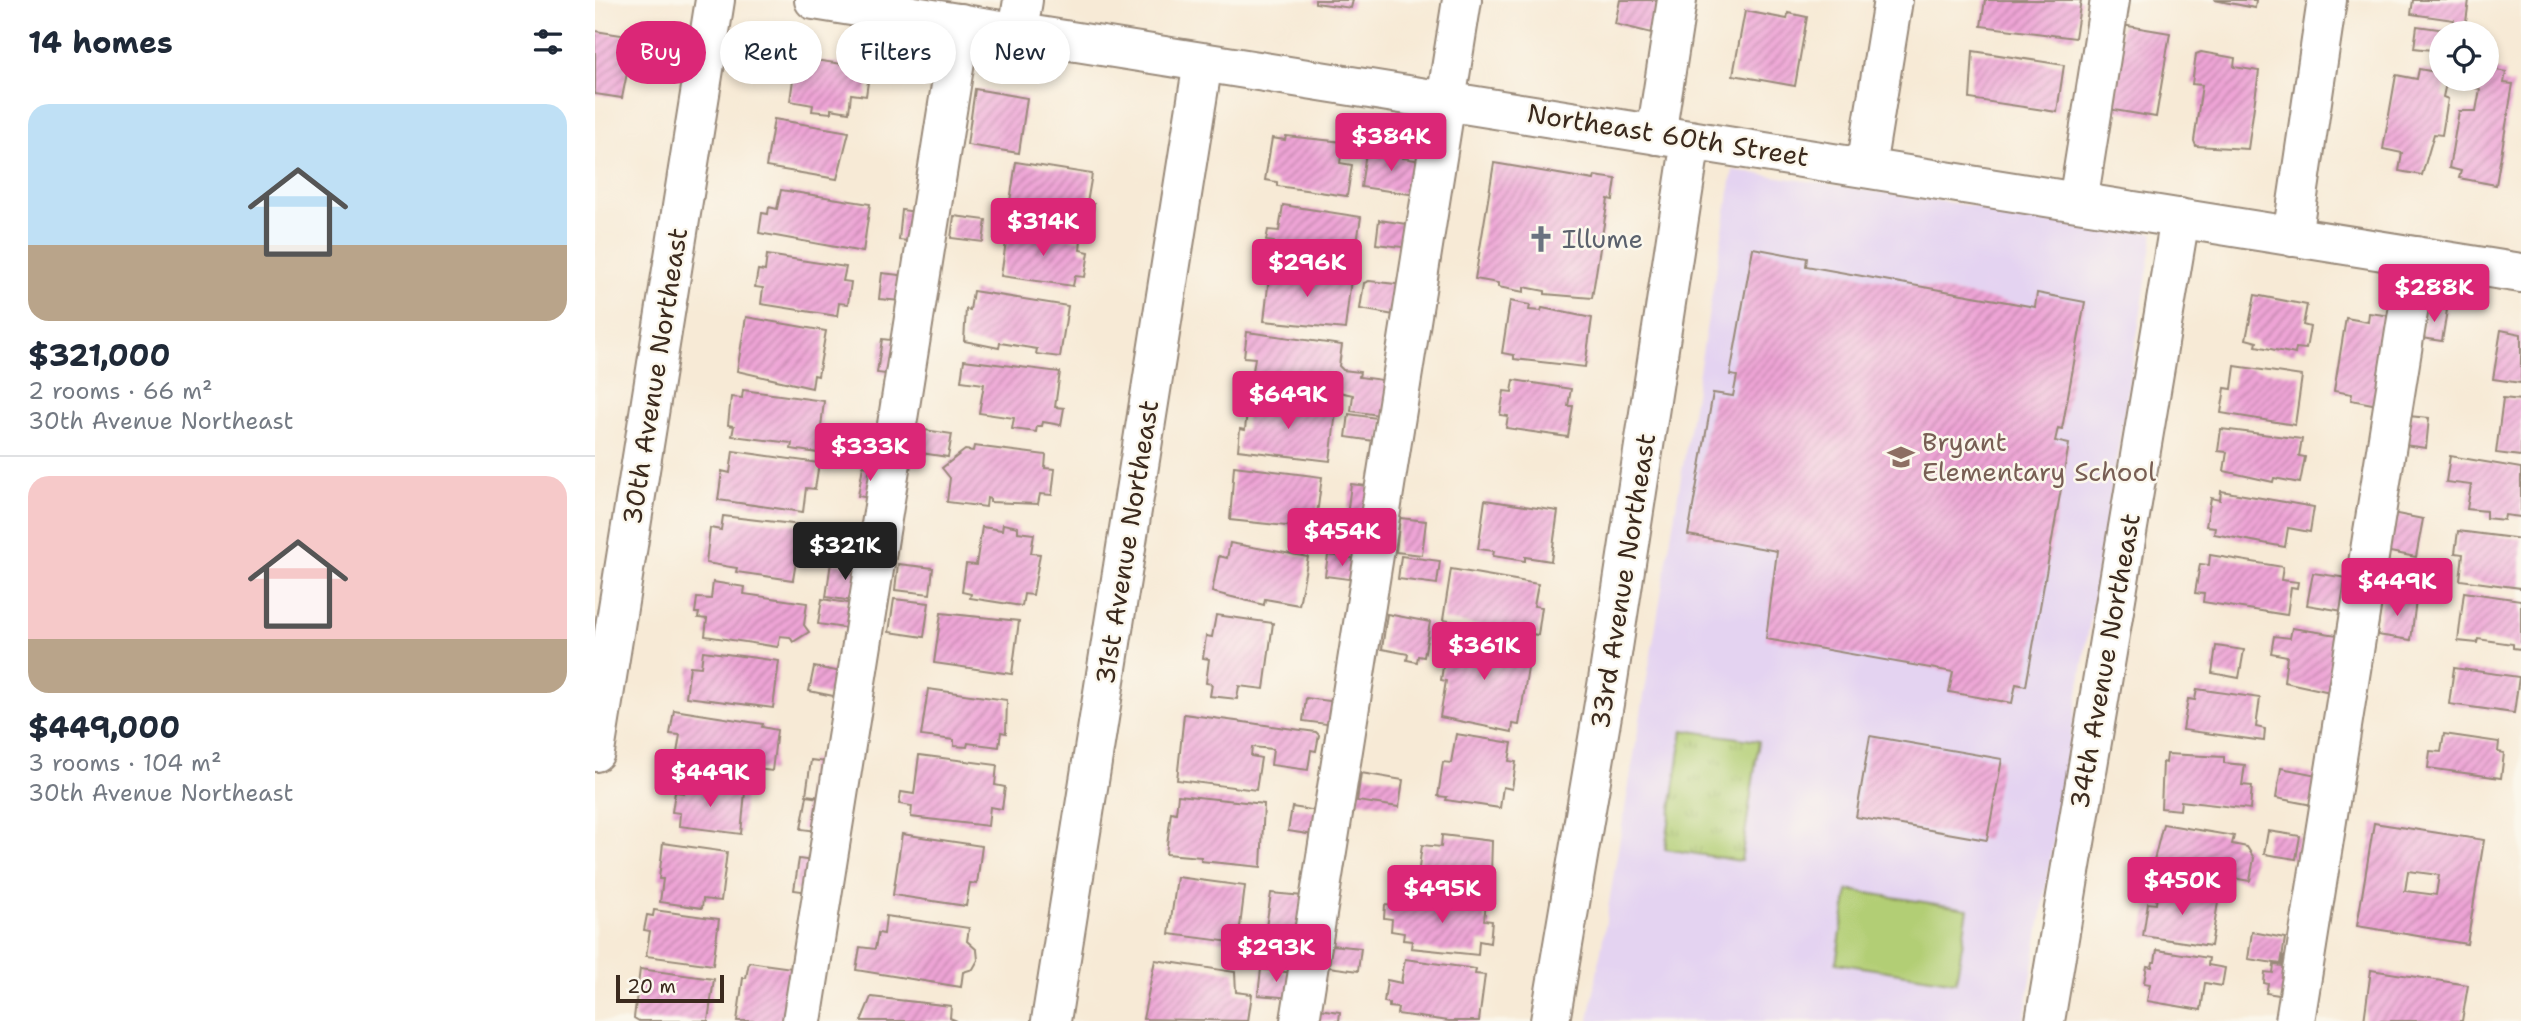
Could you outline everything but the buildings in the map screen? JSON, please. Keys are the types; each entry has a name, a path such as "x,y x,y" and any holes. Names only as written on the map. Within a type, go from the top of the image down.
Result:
{"street":[{"name":"30th Avenue Northeast","path":"595,752 715,0"},
{"name":"Northeast 60th Street","path":"814,0 961,23 1021,16 1203,62 2521,273"},
{"path":"1300,1021 1462,0"},
{"name":"33rd Avenue Northeast","path":"1550,1021 1608,680 1674,137 1677,0"},
{"path":"1866,167 1893,0"},
{"path":"2078,202 2110,0"},
{"path":"2292,237 2327,0"},
{"path":"801,1021 961,23"},
{"name":"31st Avenue Northeast","path":"1051,1021 1203,62"},
{"name":"34th Avenue Northeast","path":"2045,1021 2179,218"},
{"path":"2295,1021 2417,256"}],"shaded area":[{"name":"Bryant Elementary School","path":"1733,170 2154,233 2024,1021 1589,1021"}],"green space":[{"path":"1683,730 1759,741 1741,861 1665,849"},
{"path":"1848,890 1968,909 1956,982 1836,963"}],"place":[{"name":"Illume","path":"1541,239"},
{"name":"Bryant Elementary School","path":"1901,457"}]}
